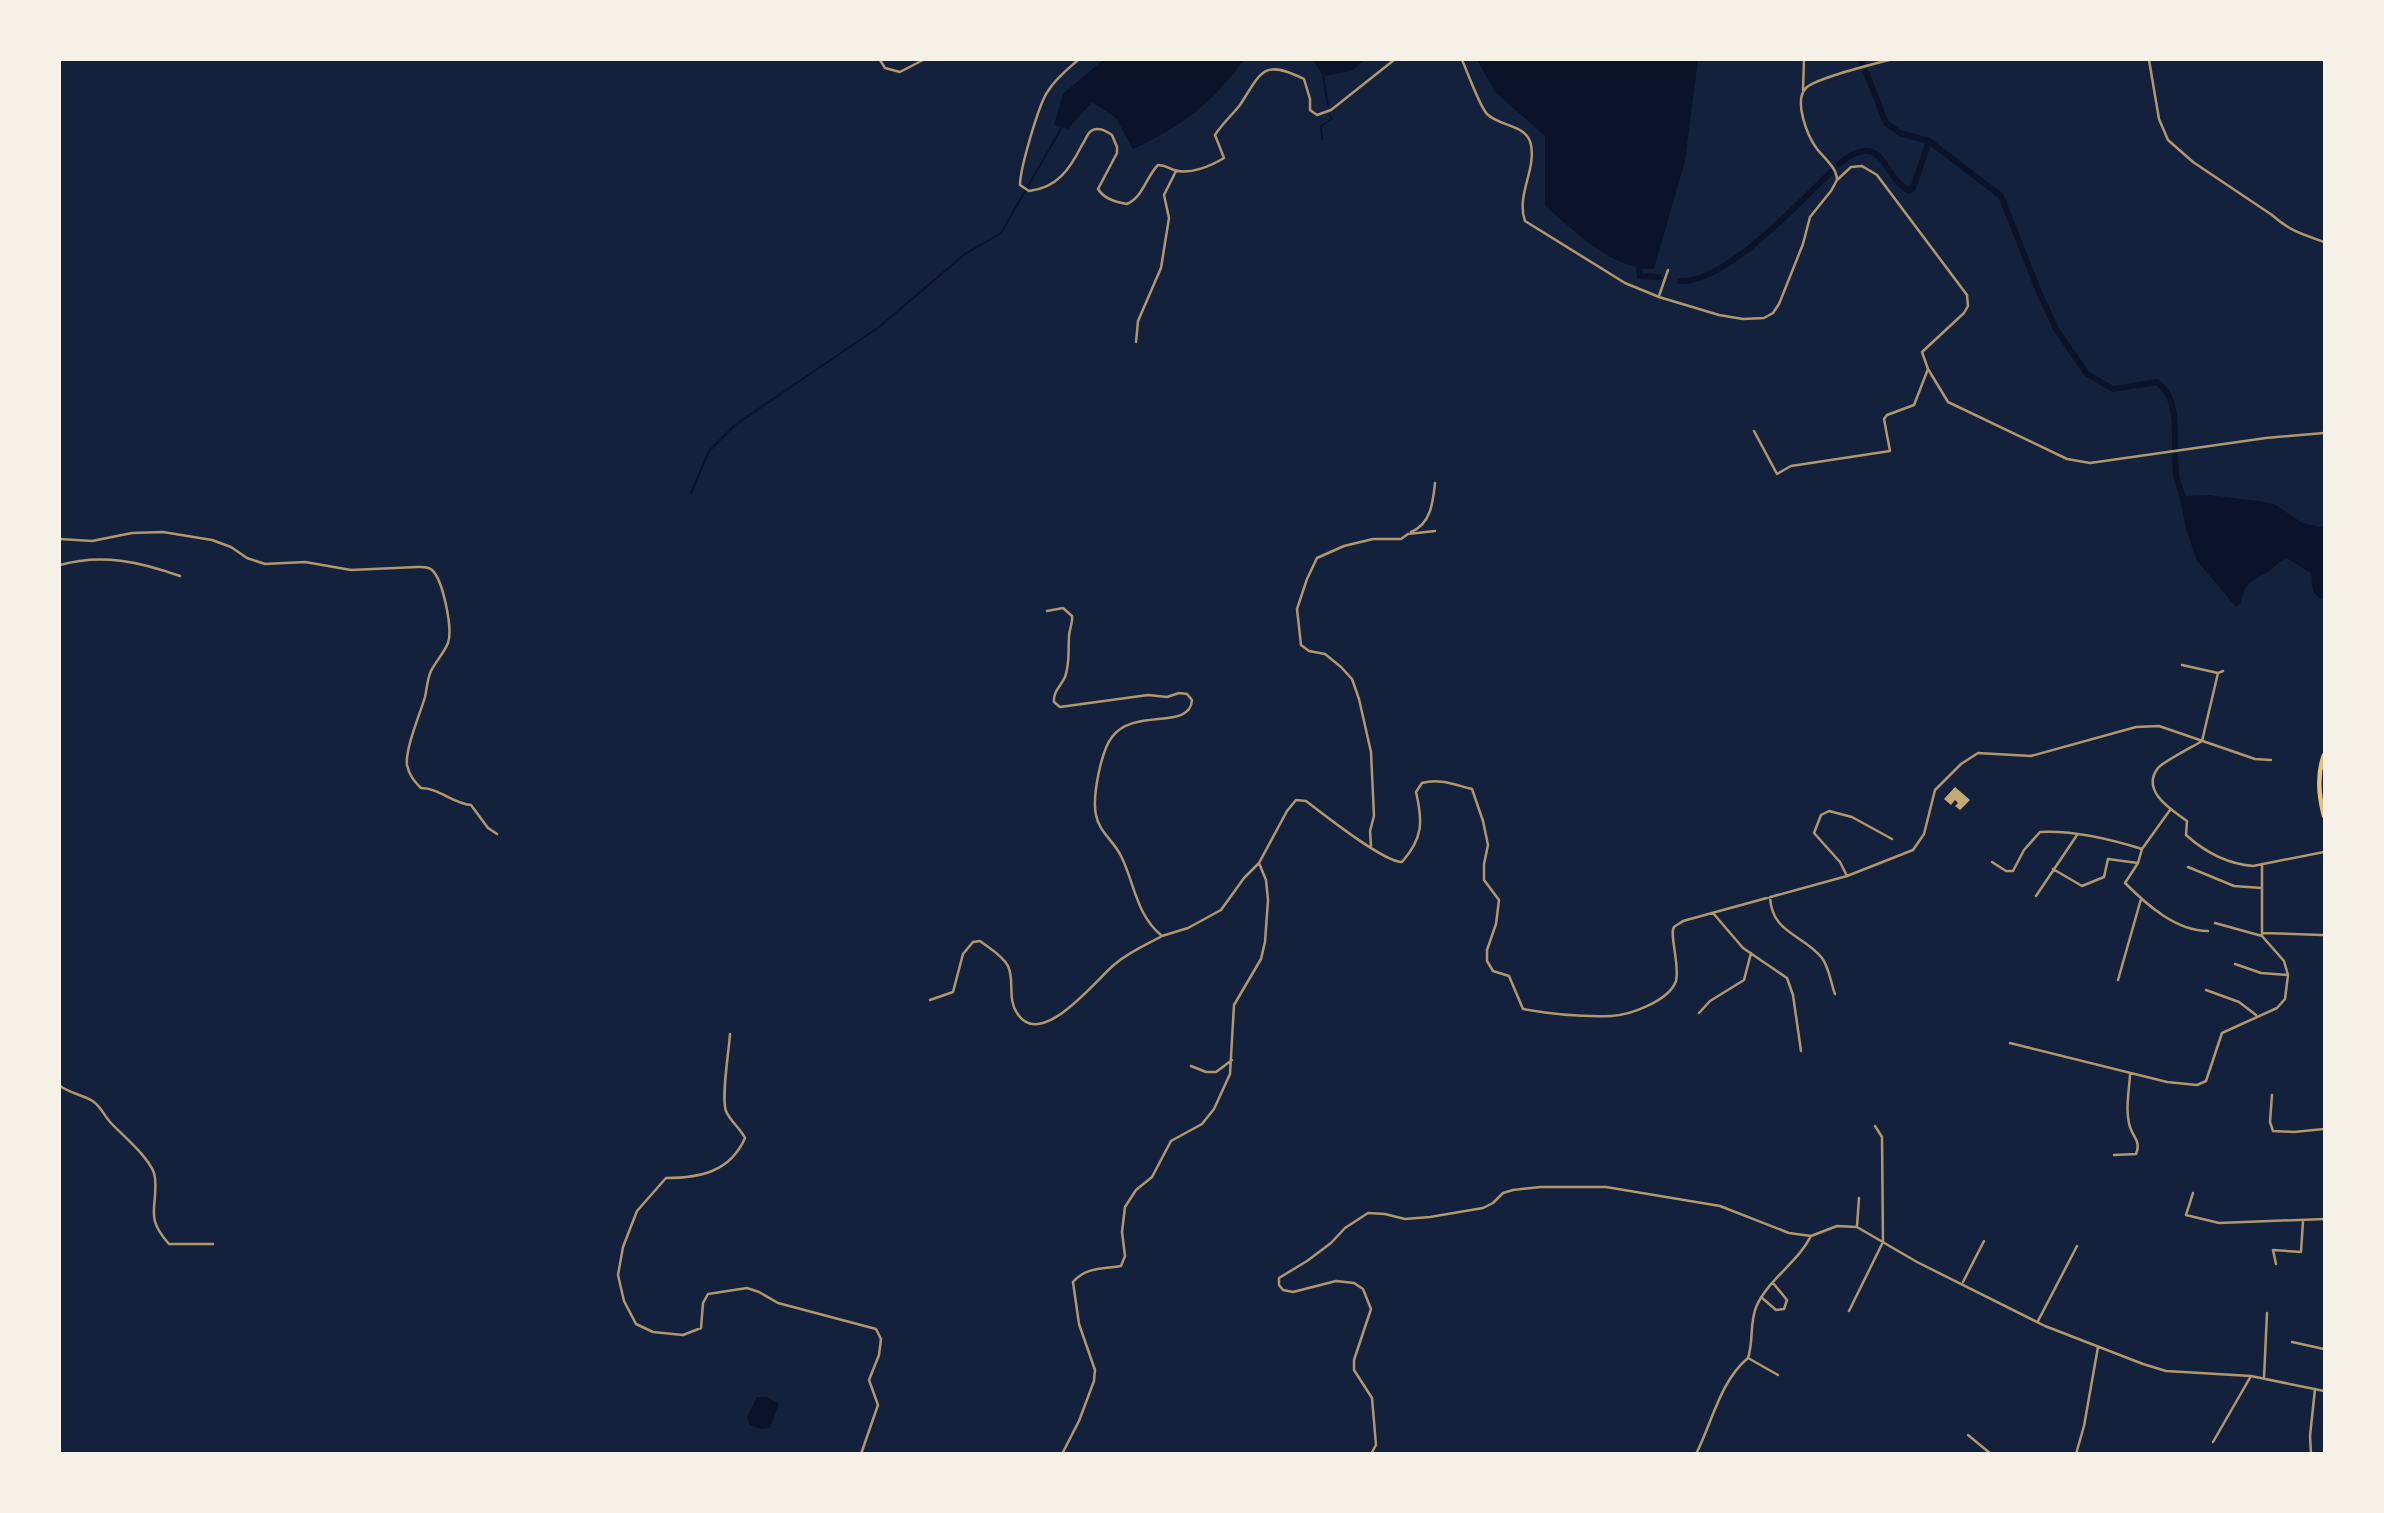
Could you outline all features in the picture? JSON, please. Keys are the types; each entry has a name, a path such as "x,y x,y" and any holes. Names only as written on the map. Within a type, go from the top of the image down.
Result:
{"main road":[{"path":"2325,755 2319,783 2325,816"}],"street":[{"path":"880,60 885,68 900,72 923,60"},
{"path":"1078,60 1045,93 1020,185 1028,191 1045,188 1072,167 1089,132 1096,129 1108,131 1115,139 1117,153 1098,189 1102,195 1127,204 1134,201 1158,165 1189,171 1211,166 1224,158 1215,135 1264,71 1277,68 1304,79 1310,110 1317,115 1340,104 1394,60"},
{"path":"1462,60 1486,113 1496,121 1520,130 1528,137 1531,154 1521,209 1525,221 1625,283 1658,297 1719,315 1743,319 1764,318 1773,313 1779,304 1810,217 1832,191 1837,180 1851,167 1862,166 1877,175 1967,295 1968,306 1964,313 1922,352 1928,369 1948,402 2067,459 2090,463 2266,438 2325,433"},
{"path":"1804,60 1801,104 1806,129 1816,147 1835,170 1837,180"},
{"path":"1802,93 1812,84 1889,60"},
{"path":"2149,60 2159,118 2172,145 2286,227 2325,242"},
{"path":"1136,342 1138,321 1161,268 1169,218 1164,195 1175,170"},
{"path":"1658,297 1668,270"},
{"path":"1754,431 1777,474 1791,466 1890,450 1884,419 1887,415 1914,404 1928,369"},
{"path":"1371,847 1370,831 1374,816 1371,752 1359,699 1352,679 1341,667 1325,654 1309,651 1301,645 1297,609 1317,558 1344,546 1373,539 1401,539 1422,526 1428,516 1435,483"},
{"path":"1408,534 1436,531"},
{"path":"60,539 92,541 132,533 163,532 212,540 265,564 305,562 351,570 417,567 433,570 444,598 451,629 448,643 431,670 426,685 408,750 407,764 410,775 421,788 436,790 458,802 471,805 488,828 497,834"},
{"path":"60,565 92,560 123,560 180,576"},
{"path":"1047,611 1063,608 1072,615 1069,663 1064,679 1053,695 1054,702 1060,707 1147,695 1167,697 1179,693 1187,694 1192,700 1192,708 1176,718 1139,720 1118,729 1107,743 1096,794 1096,815 1101,829 1121,854 1133,894 1153,929 1162,936"},
{"path":"2182,665 2218,673 2223,671"},
{"path":"2218,673 2202,741 2158,768 2153,782 2154,791 2170,809 2187,821 2186,835 2211,854 2243,865 2325,852"},
{"path":"930,1000 953,992 963,954 973,942 980,941 1008,964 1012,1005 1018,1015 1023,1021 1041,1024 1064,1012 1121,959 1162,936 1188,928 1221,910 1244,878 1259,863 1287,811 1296,800 1306,801 1371,847 1395,862 1402,862 1413,850 1421,825 1416,792 1422,783 1433,780 1472,789 1483,821 1488,845 1484,880 1499,900 1496,924 1487,950 1487,961 1493,971 1509,976 1523,1009 1613,1016 1659,1000 1675,983 1678,965 1672,932 1674,926 1683,921 1847,876 1913,850 1924,834 1935,790 1961,764 1978,753 2031,756 2136,727 2159,726 2255,759 2271,760"},
{"path":"2170,809 2142,849 2138,863 2125,883 2141,899 2172,921 2193,931 2208,931"},
{"path":"1847,876 1840,862 1814,833 1821,815 1829,811 1852,817 1892,839"},
{"path":"1992,862 2010,872 2040,832 2077,835 2142,849"},
{"path":"2036,897 2077,835"},
{"path":"2053,869 2082,886 2104,877 2108,859 2138,863"},
{"path":"1062,1454 1079,1421 1094,1381 1094,1370 1079,1324 1073,1282 1079,1274 1094,1268 1121,1266 1125,1256 1122,1232 1125,1206 1136,1191 1152,1177 1171,1141 1202,1124 1214,1109 1230,1074 1234,1005 1261,959 1265,942 1268,900 1266,880 1259,863"},
{"path":"2010,1043 2167,1082 2197,1085 2206,1081 2222,1033 2277,1008 2285,999 2288,975 2284,961 2262,934 2262,864"},
{"path":"2188,867 2234,886 2262,888"},
{"path":"1769,897 1771,911 1782,927 1822,959 1835,995"},
{"path":"2118,980 2141,899"},
{"path":"1713,913 1744,948 1787,978 1793,995 1801,1051"},
{"path":"2215,923 2262,934 2322,935"},
{"path":"1699,1013 1710,1001 1744,980 1751,953"},
{"path":"2235,964 2261,973 2288,975"},
{"path":"2206,990 2239,1002 2257,1016"},
{"path":"730,1034 724,1102 726,1111 745,1138 739,1152 731,1161 707,1173 687,1178 666,1178 637,1211 623,1247 618,1275 624,1301 637,1325 653,1332 667,1334 683,1335 701,1328 702,1303 708,1294 747,1289 759,1292 778,1303 876,1329 881,1339 880,1348 869,1380 878,1405 861,1454"},
{"path":"1191,1066 1206,1072 1216,1072 1232,1060"},
{"path":"2114,1155 2136,1154 2138,1149 2138,1139 2130,1128 2128,1116 2130,1074"},
{"path":"60,1086 70,1094 93,1101 111,1124 133,1143 155,1175 152,1211 158,1231 169,1244 213,1244"},
{"path":"2272,1095 2270,1122 2273,1131 2325,1129"},
{"path":"1850,1311 1883,1242 1882,1137 1875,1126"},
{"path":"1371,1454 1376,1445 1373,1398 1354,1370 1354,1360 1371,1309 1363,1289 1353,1283 1336,1281 1293,1292 1283,1290 1279,1286 1279,1278 1332,1243 1345,1228 1368,1213 1405,1219 1430,1217 1483,1208 1503,1193 1541,1187 1606,1187 1720,1206 1789,1233 1811,1236 1837,1226 1857,1227 1917,1262 2038,1322 2166,1371 2250,1376 2325,1391"},
{"path":"2193,1193 2186,1214 2219,1223 2325,1219"},
{"path":"1857,1227 1859,1198"},
{"path":"2276,1265 2273,1250 2301,1252 2303,1221"},
{"path":"1696,1454 1723,1391 1748,1358 1751,1319 1761,1297 1806,1247 1811,1236"},
{"path":"1962,1283 1984,1241"},
{"path":"2038,1322 2077,1246"},
{"path":"1761,1297 1776,1310 1784,1309 1787,1300 1773,1283"},
{"path":"2264,1378 2267,1313"},
{"path":"2292,1342 2325,1349"},
{"path":"2076,1454 2084,1426 2098,1347"},
{"path":"1748,1358 1778,1375"},
{"path":"2213,1442 2250,1376"},
{"path":"2311,1454 2310,1436 2315,1389"},
{"path":"1968,1435 1991,1454"}],"water":[{"path":"1103,60 1244,60 1220,89 1195,112 1167,132 1133,149 1116,118 1092,102 1068,129 1054,125 1063,94"},
{"path":"1313,60 1364,60 1352,71 1323,76"},
{"path":"1477,60 1698,60 1685,161 1654,269 1623,263 1609,256 1545,206 1545,136 1495,92"},
{"path":"2209,495 2266,502 2276,505 2302,523 2324,528 2324,598 2317,597 2311,573 2288,559 2252,581 2245,589 2241,603 2236,607 2197,561 2186,529 2180,500 2187,496"},
{"path":"757,1397 766,1397 779,1403 770,1428 760,1429 750,1425 747,1417"}],"building":[{"path":"1955,787 1970,800 1960,810 1955,806 1958,803 1955,800 1951,805 1944,799"}],"waterway":[{"path":"1866,72 1886,123 1900,133 1929,141 2001,196 2056,329 2087,374 2113,389 2157,382 2164,388 2174,412 2175,447"},
{"path":"1323,76 1328,106"},
{"path":"1322,139 1321,126 1332,119 1330,116"},
{"path":"691,493 709,451 735,425 879,327 965,254 1001,233 1062,127"},
{"path":"1839,164 1854,154 1865,151 1874,153 1909,191 1913,188 1929,141"},
{"path":"1680,281 1698,278 1718,270 1739,256 1781,221 1831,172"},
{"path":"1639,269 1640,276 1659,277"},
{"path":"2175,456 2176,476 2183,498"}]}
